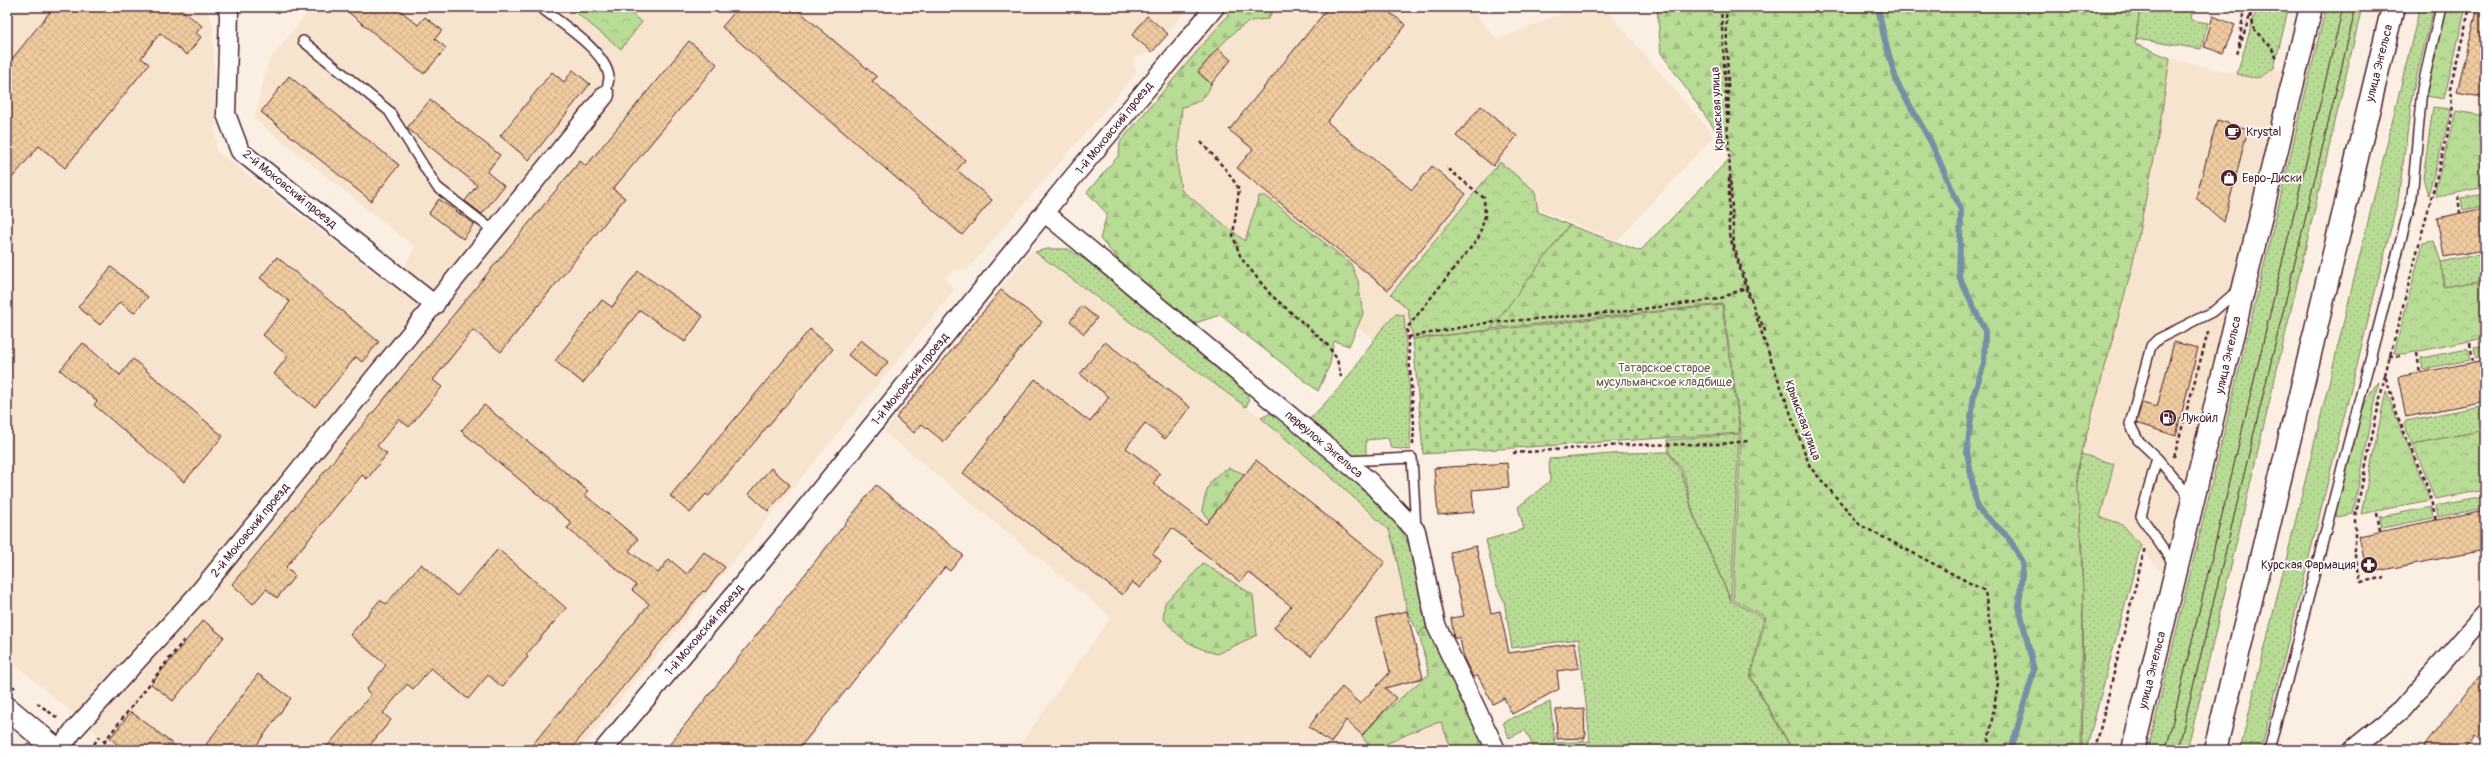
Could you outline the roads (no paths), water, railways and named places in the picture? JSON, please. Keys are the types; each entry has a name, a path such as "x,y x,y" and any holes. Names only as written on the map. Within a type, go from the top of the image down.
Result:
{"main road":[{"name":"улица Энгельса","path":"2133,750 2311,7"},
{"name":"улица Энгельса","path":"2215,750 2393,7"},
{"path":"13,699 58,750"}],"street":[{"name":"2-й Моковский проезд","path":"227,7 229,14 226,114 240,151 435,305"},
{"name":"1-й Моковский проезд","path":"603,750 779,541 1045,213 1215,7"},
{"name":"2-й Моковский проезд","path":"58,750 73,731 197,595 495,232 605,95"},
{"name":"переулок Энгельса","path":"1045,213 1369,481 1416,531"},
{"path":"1416,531 1436,626 1496,750"},
{"path":"2352,750 2401,710 2485,614"}],"lane":[{"path":"540,7 590,47 604,62 609,77 605,95"},
{"path":"2269,750 2412,197 2422,89 2441,7"},
{"path":"303,41 389,111 438,188 495,232"},
{"path":"2190,512 2185,491 2170,472 2138,440 2130,424 2148,354 2158,339 2214,311 2238,290 2248,272"},
{"path":"1344,461 1412,458 1416,531"},
{"path":"2157,458 2141,516 2177,568"}],"waterway":[{"path":"1878,7 1884,37 1897,83 1931,142 1961,210 1959,276 1985,331 1984,364 1974,394 1967,452 1977,508 2008,537 2023,562 2019,606 2034,670 2011,750"}],"tram line":[{"path":"2166,750 2343,7"},
{"path":"2178,750 2356,7"}],"place":[{"name":"Krystal","path":"2233,132"},
{"name":"Евро-Диски","path":"2229,178"},
{"name":"Лукойл","path":"2168,418"},
{"name":"Курская Фармация","path":"2369,565"}],"park label":[{"name":"Татарское старое мусульманское кладбище","path":"1664,375"}]}
